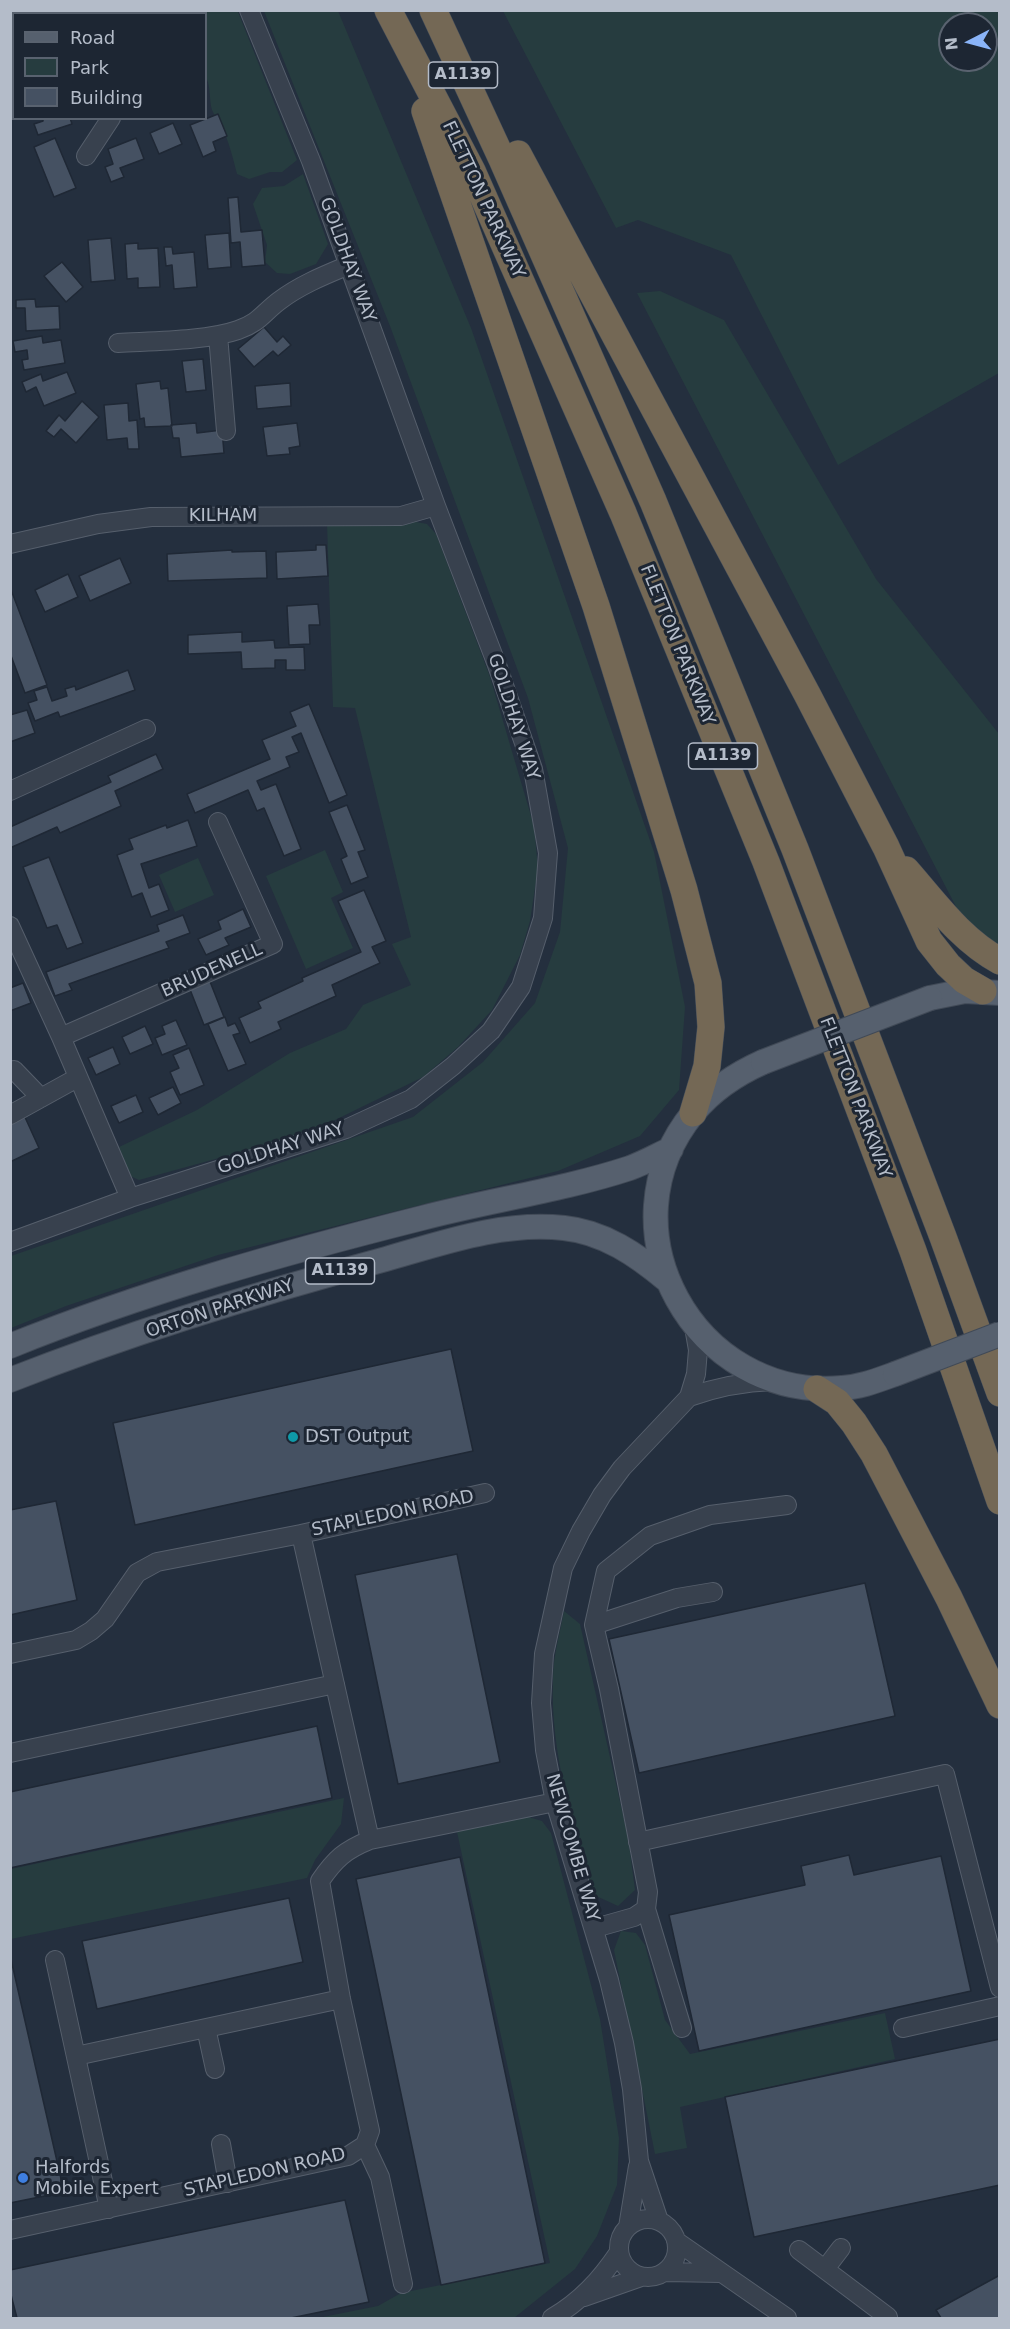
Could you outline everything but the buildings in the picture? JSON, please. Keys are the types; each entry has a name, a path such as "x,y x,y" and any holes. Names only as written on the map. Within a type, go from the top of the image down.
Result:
{"highway":[{"name":"FLETTON PARKWAY","path":"434,10 662,523 795,849 943,1237 999,1394"},
{"path":"441,10 807,694 886,847 929,941 948,965 964,980 991,992"},
{"name":"FLETTON PARKWAY","path":"393,21 472,171 623,513 766,862 913,1251 999,1501"},
{"path":"393,21 596,606 684,890 708,983 711,1027 707,1066 693,1113"},
{"path":"886,847 962,933 999,962"},
{"path":"818,1389 837,1402 855,1423 874,1454 949,1598 999,1705"}],"main road":[{"path":"991,992 947,994 930,998 763,1062 725,1083 693,1113 671,1149 662,1174 657,1201 657,1236 667,1280 678,1305 694,1327 729,1360 773,1381 818,1389 861,1385 999,1334"},
{"name":"ORTON PARKWAY","path":"10,1346 208,1276 325,1242 449,1211 598,1178 632,1167 671,1149"},
{"name":"ORTON PARKWAY","path":"10,1380 216,1309 336,1272 444,1243 508,1230 536,1226 566,1228 607,1240 638,1256 667,1280"}],"street":[{"name":"GOLDHAY WAY","path":"10,1242 130,1198 346,1129 411,1099 491,1031 521,987 543,918 548,853 533,769 497,665 436,506 311,161 249,10"},
{"path":"86,156 110,120"},
{"path":"118,343 218,335 239,330 262,318 277,302 301,286 349,265"},
{"path":"218,335 226,431"},
{"name":"KILHAM","path":"10,544 98,524 151,517 401,516 436,506"},
{"path":"10,791 146,729"},
{"name":"BRUDENELL","path":"61,1037 273,944 218,822"},
{"path":"10,926 61,1037 130,1198"},
{"path":"10,1071 14,1070 41,1098"},
{"path":"10,1114 77,1078"},
{"path":"689,1397 698,1350 694,1327"},
{"name":"NEWCOMBE WAY","path":"658,2221 639,2161 632,2089 624,2043 595,1928 555,1802 545,1750 541,1703 544,1654 563,1568 602,1495 622,1468 689,1397 726,1385 773,1381"},
{"name":"STAPLEDON ROAD","path":"10,1654 76,1640 91,1631 105,1619 137,1573 157,1562 301,1534 485,1493"},
{"path":"682,2028 646,1910 648,1892 639,1842 594,1625 606,1571 650,1536 710,1515 787,1505"},
{"name":"STAPLEDON ROAD","path":"301,1534 370,1840"},
{"path":"594,1625 677,1598 713,1592"},
{"path":"10,1753 335,1684"},
{"path":"639,1842 945,1774 999,1988"},
{"name":"STAPLEDON ROAD","path":"10,2230 348,2156 365,2145 370,2131 341,1999 320,1881 332,1863 344,1853 370,1840 555,1802"},
{"path":"595,1928 634,1917 646,1910"},
{"path":"55,1960 109,2209"},
{"path":"76,2056 341,1999"},
{"path":"903,2028 999,2006"},
{"path":"206,2028 215,2068"},
{"path":"221,2144 228,2183"},
{"path":"365,2145 380,2177 403,2284"},
{"name":"NEWCOMBE WAY","path":"628,2227 639,2161"},
{"path":"552,2319 582,2298 603,2275 619,2252 622,2234 628,2227 642,2220 658,2221 667,2226 676,2241 762,2299 787,2319"},
{"path":"666,2272 676,2258 676,2241"},
{"path":"825,2269 841,2248"},
{"path":"799,2250 888,2318"},
{"path":"619,2252 626,2268 641,2277"},
{"path":"582,2298 641,2277 658,2276 666,2272 721,2273"}],"green space":[{"path":"181,10 238,12 297,160 282,172 270,172 249,179 237,174 227,138 211,106 207,80 207,12 180,12"},
{"path":"264,11 338,11 471,328 654,852 685,1007 679,1090 640,1136 558,1171 218,1255 66,1306 11,1328 11,1256 413,1117 483,1062 535,1003 560,932 568,848 528,698 390,326"},
{"path":"503,11 999,11 999,373 838,465 731,255 638,220 616,228"},
{"path":"303,174 328,244 316,264 290,274 277,273 265,262 267,245 253,204 262,188 284,186"},
{"path":"660,291 724,320 876,579 999,734 999,954 977,947 637,293"},
{"path":"416,522 427,524 436,534 490,677 534,826 538,868 530,921 520,955 492,1010 458,1047 423,1077 335,1120 270,1144 139,1180 130,1176 119,1147 197,1110 290,1053 346,1029 363,1005 411,985 392,944 411,937 355,708 333,707 327,523"},
{"path":"325,850 343,892 331,898 353,948 306,969 266,876"},
{"path":"198,858 214,895 175,912 159,875"},
{"path":"564,1611 580,1624 628,1837 635,1890 618,1906 594,1895 571,1815 559,1761 553,1707 553,1671"},
{"path":"344,1798 341,1824 315,1860 307,1878 11,1939 11,1869"},
{"path":"525,1816 542,1821 551,1833 600,2019 619,2138 617,2185 597,2236 575,2269 514,2318 318,2318 378,2306 401,2293 550,2263 457,1832"},
{"path":"621,1931 636,1933 645,1945 665,2020 690,2054 885,2013 895,2059 680,2107 687,2148 655,2154 614,1950"}],"place":[{"name":"DST Output","path":"293,1437"},
{"name":"Halfords Mobile Expert","path":"23,2178"}]}
